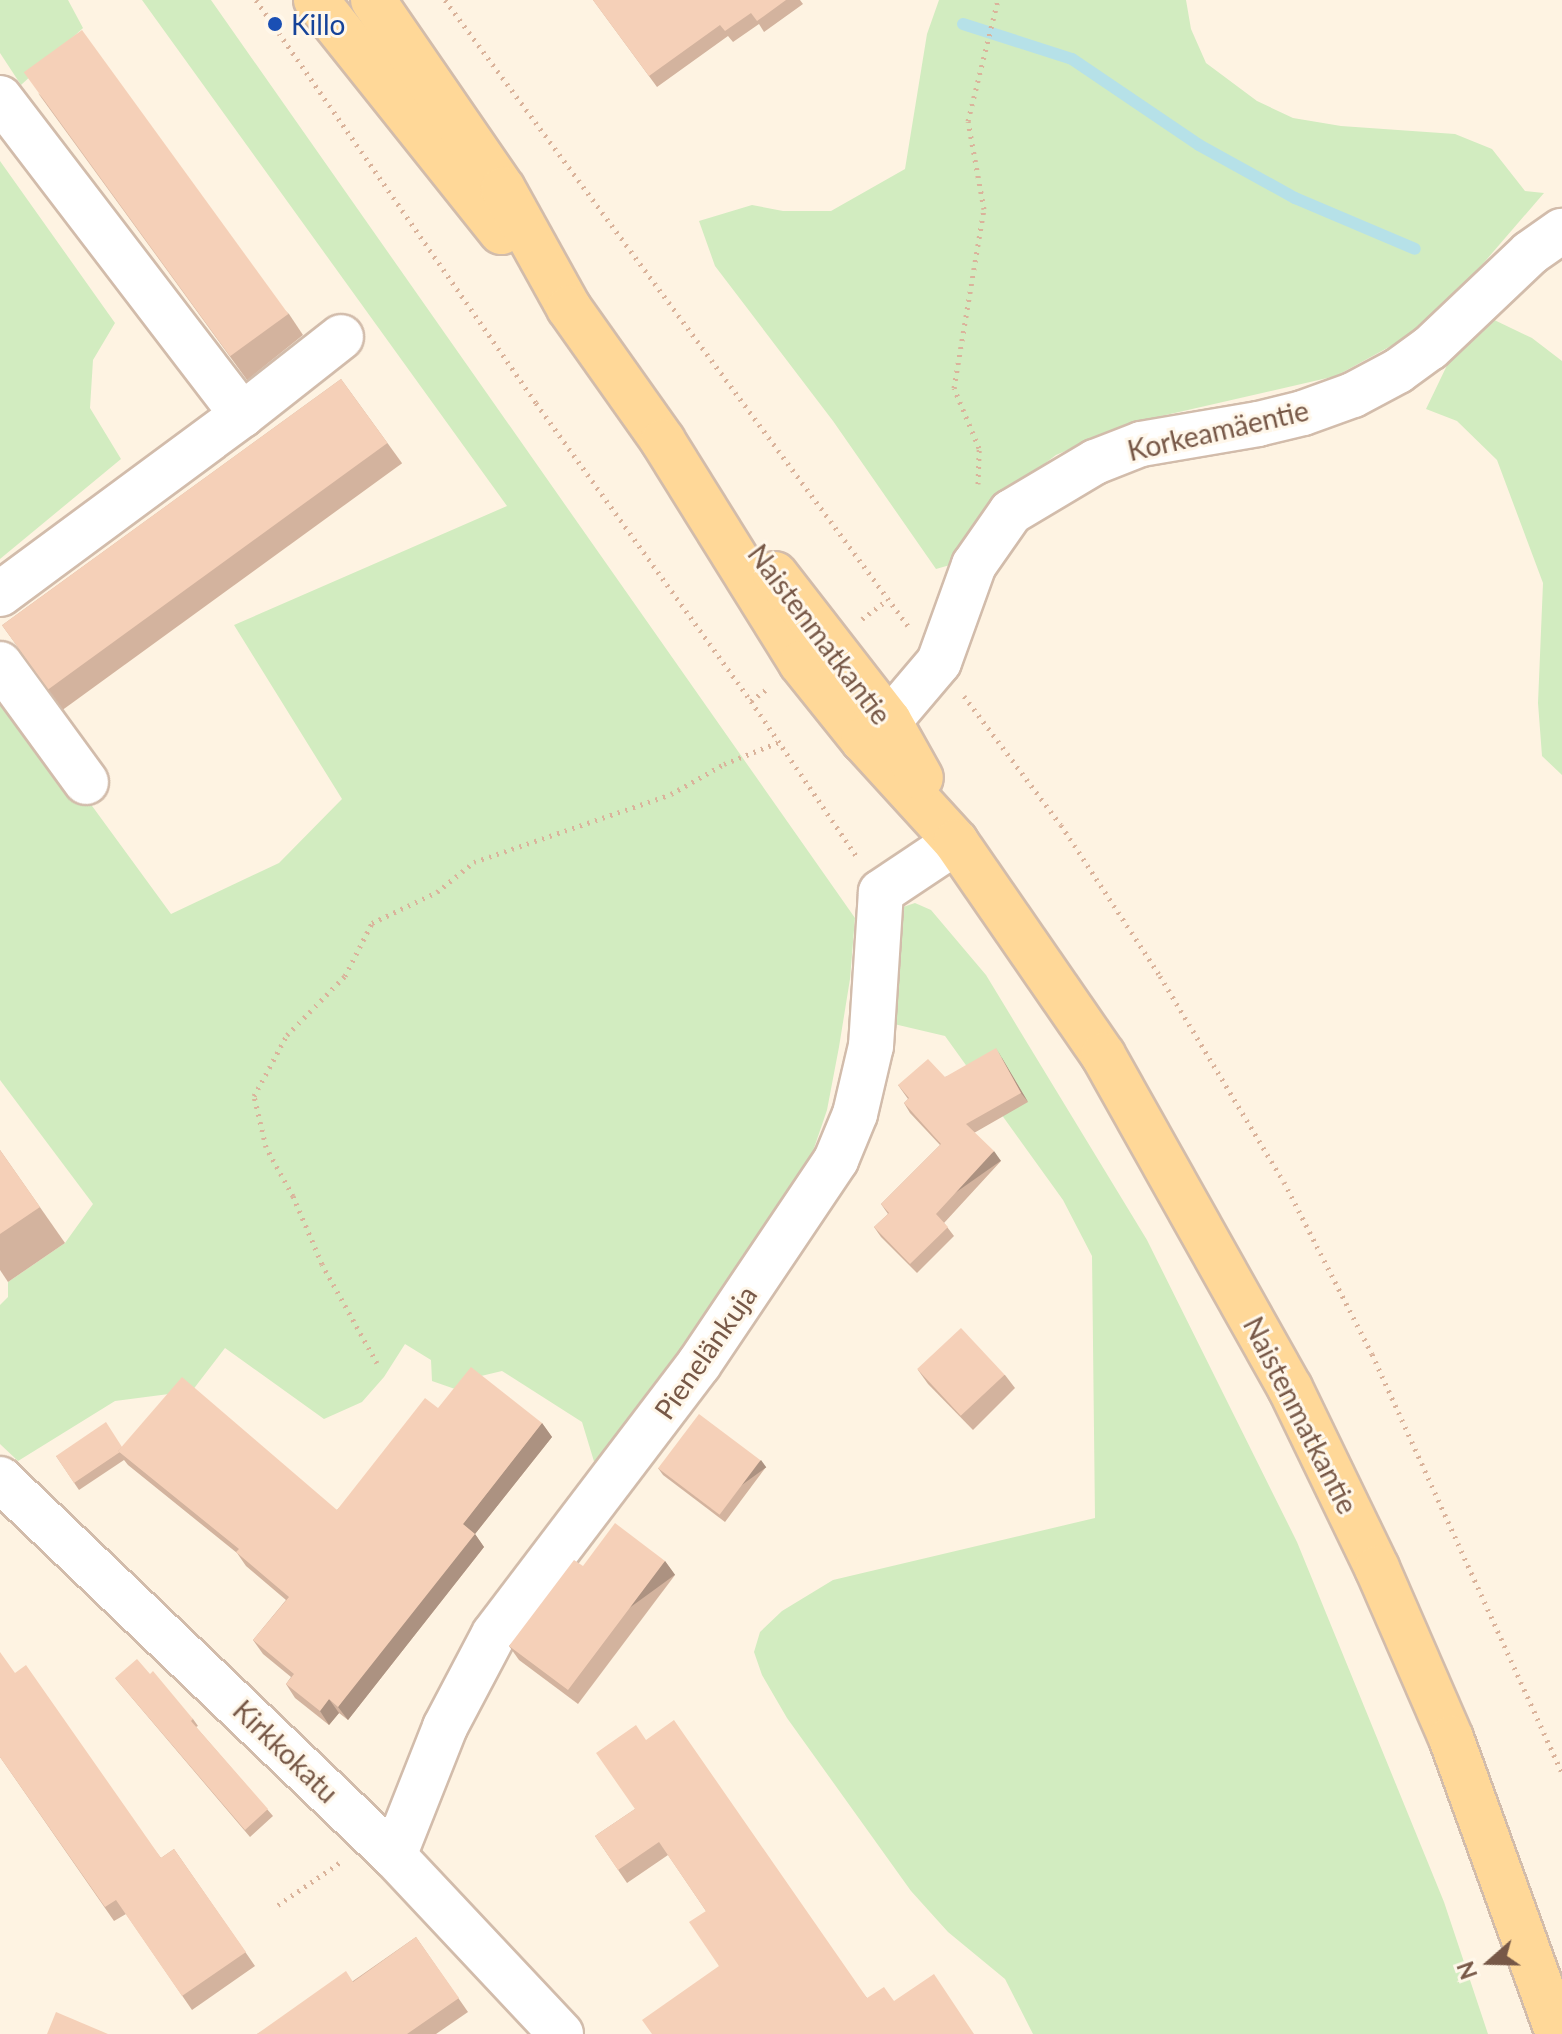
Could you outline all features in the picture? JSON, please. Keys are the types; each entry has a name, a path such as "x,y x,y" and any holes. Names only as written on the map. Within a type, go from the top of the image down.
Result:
{"main road":[{"name":"Naistenmatkantie","path":"316,0 495,226 569,308"},
{"name":"Naistenmatkantie","path":"373,0 503,189 569,308 663,441 744,534 876,731 1103,1055 1290,1388 1377,1568 1451,1738 1558,2034"}],"street":[{"path":"0,98 242,415"},
{"name":"Korkeamäentie","path":"876,731 939,662 974,565 1011,512 1095,462 1141,444 1273,420 1353,395 1398,371 1430,348 1530,253 1562,231"},
{"path":"0,594 242,415 341,337"},
{"path":"0,664 86,782"},
{"path":"881,892 956,842"},
{"name":"Pienelänkuja","path":"385,1847 494,1634 699,1364 836,1160 855,1114 871,1046 881,892"},
{"name":"Kirkkokatu","path":"0,1479 385,1847 561,2034"}],"path":[{"path":"256,0 536,403 779,742 881,892"},
{"path":"445,0 887,600 939,662 1069,838 1216,1066 1284,1182 1372,1354 1562,1773"},
{"path":"978,489 979,448 954,388 984,209 968,121 998,0"},
{"path":"377,1363 322,1264 293,1196 266,1147 254,1096 287,1035 345,976 372,923 437,892 474,862 671,794 724,764 779,742"},
{"path":"278,1905 385,1847"}],"green space":[{"path":"0,0 68,0 83,28 21,85 0,53"},
{"path":"142,0 211,0 855,918 850,979 839,1047 827,1110 812,1154 668,1373 596,1468 582,1422 502,1371 481,1376 455,1389 432,1381 431,1360 405,1344 384,1377 362,1402 324,1419 225,1348 192,1391 115,1401 18,1461 0,1444 0,1305 8,1297 8,1282 65,1243 93,1204 0,1080 0,701 87,799 171,914 279,863 342,799 234,625 507,506"},
{"path":"939,0 1186,0 1191,29 1206,63 1257,101 1293,118 1341,126 1455,134 1492,149 1525,191 1544,193 1462,288 1411,335 1336,376 1131,423 1056,455 991,504 957,563 936,569 833,421 715,266 699,221 752,205 783,211 831,211 905,169 927,34"},
{"path":"0,161 115,323 93,360 90,408 121,459 0,559"},
{"path":"1486,316 1532,338 1562,361 1562,775 1542,756 1538,703 1543,583 1497,460 1457,421 1426,409 1464,330"},
{"path":"915,903 931,910 986,975 1147,1240 1297,1542 1444,1902 1488,2034 1033,2034 1005,1979 948,1932 911,1891 787,1718 762,1675 754,1652 760,1632 782,1611 833,1580 1095,1518 1092,1256 1063,1200 945,1036 877,1020 892,921 903,907"}],"building":[{"path":"593,0 786,0 757,21 751,13 725,31 720,25 649,76"},
{"path":"82,30 288,314 230,356 24,72"},
{"path":"341,379 387,443 48,689 2,625"},
{"path":"996,1048 1021,1093 966,1124 994,1151 936,1214 948,1227 910,1264 874,1227 889,1213 881,1204 941,1144 904,1103 909,1098 898,1085 928,1059 945,1077"},
{"path":"0,1150 40,1207 0,1234"},
{"path":"961,1328 1005,1375 961,1416 917,1369"},
{"path":"471,1367 542,1423 463,1524 475,1534 338,1707 329,1699 320,1711 286,1684 294,1674 253,1640 289,1597 236,1552 239,1549 118,1451 182,1377 337,1510 425,1398 438,1408"},
{"path":"699,1414 760,1460 720,1515 658,1468"},
{"path":"106,1422 122,1447 120,1452 74,1483 56,1456"},
{"path":"615,1523 665,1561 568,1690 509,1646 574,1560 583,1566"},
{"path":"0,1652 15,1673 26,1665 161,1858 174,1849 246,1952 182,1996 116,1900 105,1907 0,1757"},
{"path":"137,1659 150,1674 153,1671 193,1719 191,1721 268,1809 245,1830 115,1678"},
{"path":"674,1720 867,1998 884,1987 894,2001 934,1974 974,2034 652,2034 642,2020 719,1966 689,1922 706,1911 659,1842 618,1870 595,1836 635,1809 596,1753 636,1725 646,1740"},
{"path":"416,1937 459,1998 407,2034 257,2034 346,1971 353,1982"},
{"path":"56,2012 108,2034 47,2034"}],"waterway":[{"path":"963,24 1072,59 1199,145 1295,198 1415,249"}],"place":[{"name":"Killo","path":"275,24"}]}
